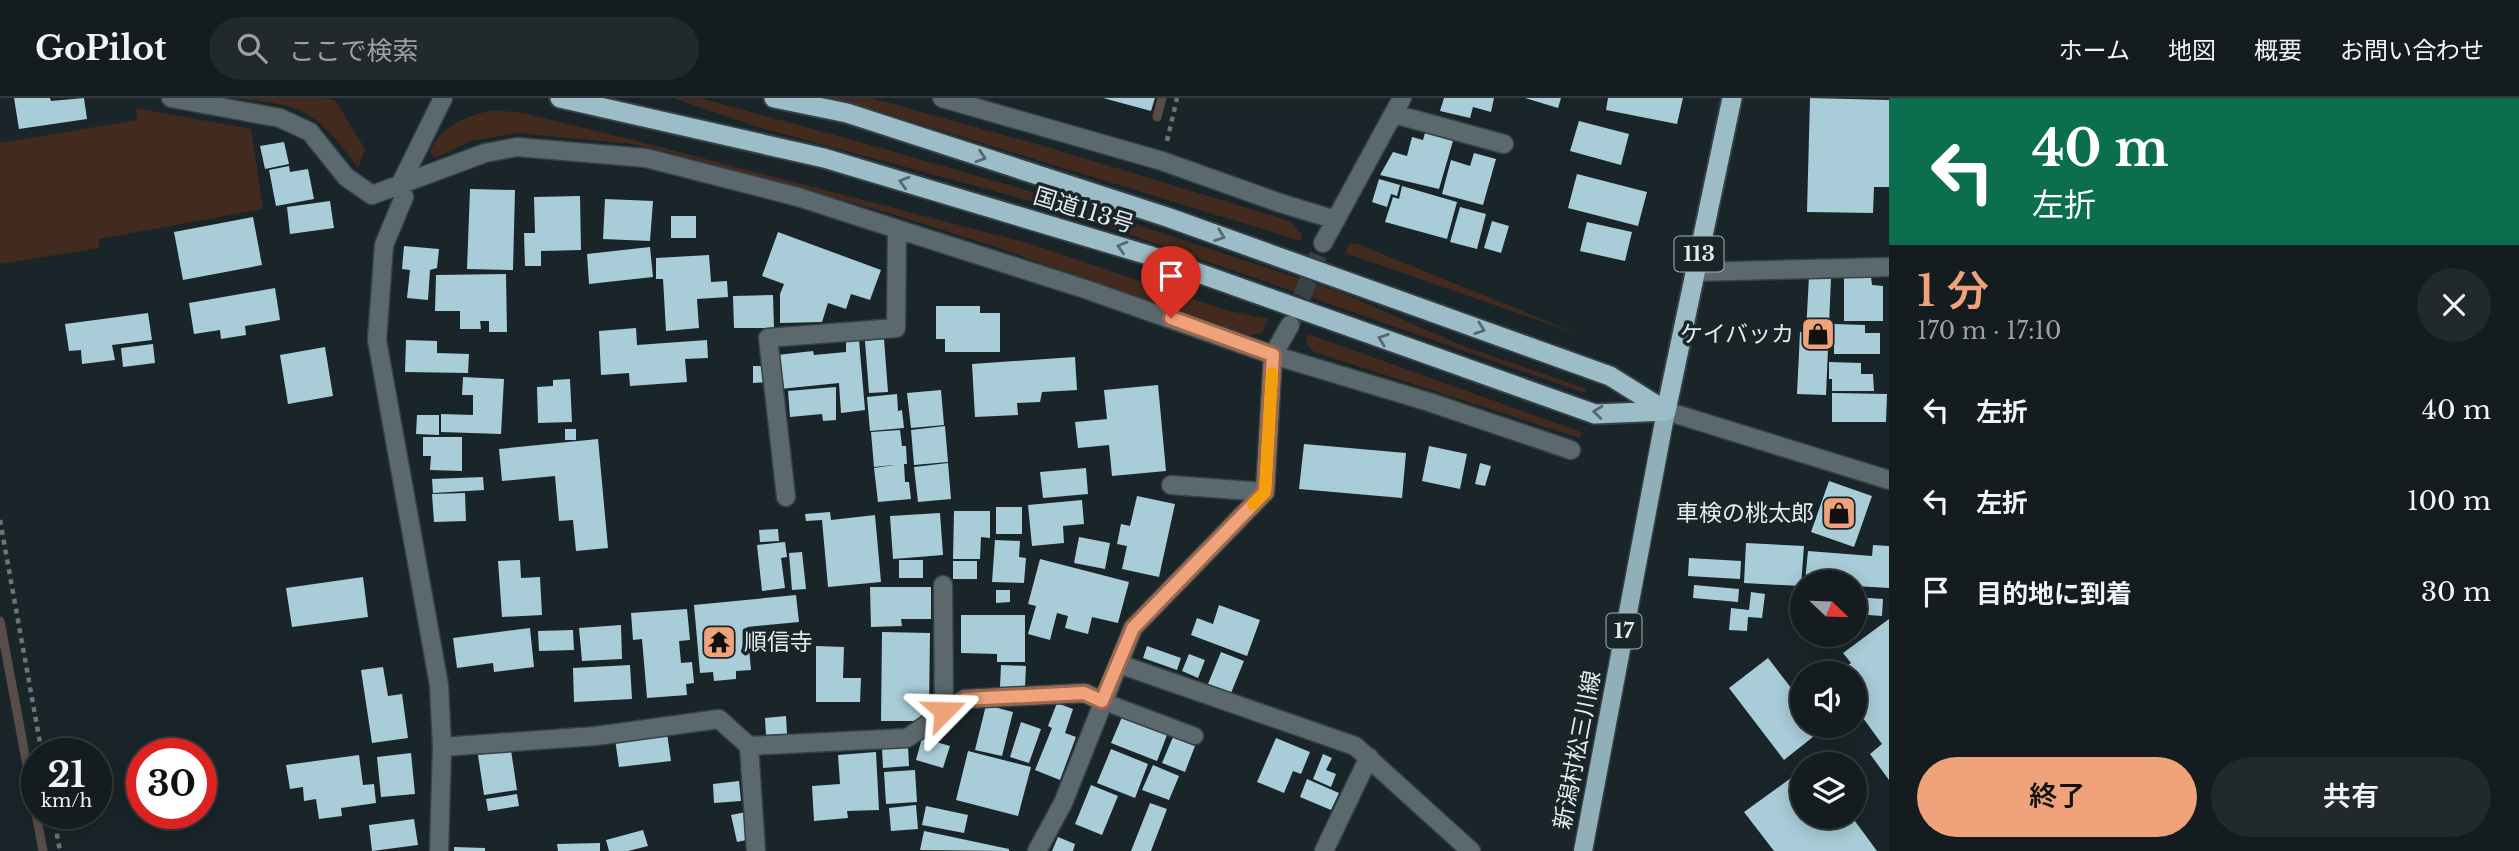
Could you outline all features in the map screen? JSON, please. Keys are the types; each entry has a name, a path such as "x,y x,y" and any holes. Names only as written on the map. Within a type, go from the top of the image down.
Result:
{"highway":[{"name":"国道113号","path":"560,98 824,158 1148,255 1595,414 1666,411"},
{"name":"国道113号","path":"774,98 847,113 1167,217 1610,376 1666,411"},
{"name":"113","path":"1666,411 1732,98"}],"main road":[{"name":"新潟村松三川線","path":"1583,851 1666,411"}],"street":[{"path":"171,98 280,118 310,132 345,177 372,195 485,153 517,147 646,158 798,197 1085,289 1273,355 1429,402 1571,450"},
{"path":"439,851 442,747 439,685 376,340 384,245 404,197 400,185 443,98"},
{"path":"942,98 1162,161 1336,220"},
{"path":"1323,243 1398,106 1504,144"},
{"path":"786,498 768,338 896,328 897,229"},
{"path":"1695,272 1889,267"},
{"path":"1037,851 1063,803 1133,628 1265,492 1273,355 1290,325"},
{"path":"1666,411 1889,480"},
{"path":"1171,485 1265,492"},
{"path":"943,585 944,711"},
{"path":"1119,664 1355,746 1471,851"},
{"path":"749,746 907,738 965,699 1084,693 1102,701"},
{"path":"442,747 596,736 719,719 749,746 756,851"},
{"path":"1324,851 1369,757"}],"lane":[{"path":"1102,701 1195,736"}],"path":[{"path":"1162,161 1177,98"},
{"path":"0,520 40,738"},
{"path":"56,829 60,851"}],"shaded area":[{"path":"233,98 335,100 365,149 358,168 332,135 308,115 283,105"},
{"path":"673,98 700,98 1077,205 1340,292 1463,346 1587,389 1585,393 1042,204 761,128"},
{"path":"828,98 872,98 1054,149 1291,222 1302,235 1301,241 878,111"},
{"path":"136,108 251,129 263,209 99,239 99,248 0,264 0,143 137,120"},
{"path":"493,110 523,113 637,141 1028,243 1229,311 1268,319 1262,333 1247,336 993,246 882,211 632,144 517,133 471,141 439,156 434,157 430,152 447,128 474,115"},
{"path":"1350,243 1358,244 1581,335 1345,253"},
{"path":"1308,334 1581,432 1580,438 1314,352 1306,343"}],"building":[{"path":"14,98 50,98 51,101 84,98 87,119 19,129"},
{"path":"1103,98 1155,98 1151,111"},
{"path":"1444,98 1494,98 1491,112 1473,107 1470,118 1440,111"},
{"path":"1525,98 1561,98 1558,108"},
{"path":"1608,98 1683,98 1677,124 1606,110"},
{"path":"1810,98 1889,100 1889,187 1874,187 1873,213 1807,212"},
{"path":"1579,121 1629,134 1621,165 1570,151"},
{"path":"1425,133 1453,141 1439,189 1380,175 1393,152 1407,156 1412,137 1423,140"},
{"path":"284,142 289,164 265,169 260,146"},
{"path":"1474,153 1496,159 1483,205 1442,194 1451,160 1470,166"},
{"path":"289,166 290,172 308,169 314,199 276,206 269,170"},
{"path":"1577,174 1647,192 1638,226 1568,208"},
{"path":"1379,179 1400,185 1397,196 1391,194 1387,207 1372,202"},
{"path":"1402,186 1457,202 1447,239 1385,222 1393,197 1399,199"},
{"path":"470,189 515,190 513,270 467,269"},
{"path":"580,196 581,250 541,251 541,266 525,266 524,233 535,233 534,197"},
{"path":"605,199 653,201 650,241 603,239"},
{"path":"330,201 334,228 290,234 287,207"},
{"path":"1460,207 1486,214 1477,249 1450,242"},
{"path":"671,216 696,216 696,238 671,238"},
{"path":"253,217 262,265 183,280 174,232"},
{"path":"1492,221 1509,226 1501,253 1484,248"},
{"path":"1587,222 1632,232 1625,261 1580,251"},
{"path":"778,232 881,270 870,300 851,294 846,309 828,303 822,322 780,323 780,294 784,284 762,276"},
{"path":"404,246 439,249 437,268 430,270 428,300 407,298 410,270 402,269"},
{"path":"650,247 653,277 589,284 587,254"},
{"path":"709,255 711,282 727,281 728,297 697,299 699,328 666,331 663,279 656,279 656,258"},
{"path":"506,274 507,332 489,332 489,321 480,321 481,329 460,329 460,311 435,311 436,275"},
{"path":"1809,276 1831,278 1826,395 1797,394 1800,332 1806,333"},
{"path":"1844,277 1871,277 1872,285 1883,286 1883,321 1844,321"},
{"path":"275,288 280,320 245,326 246,335 221,339 220,330 194,334 189,303"},
{"path":"773,295 774,328 734,328 733,296"},
{"path":"936,306 980,306 980,313 1000,313 1000,352 945,352 945,339 936,339"},
{"path":"148,313 152,340 112,345 115,360 82,364 81,350 69,351 65,324"},
{"path":"1834,324 1865,325 1865,333 1880,333 1880,354 1834,354"},
{"path":"636,328 637,345 707,340 708,358 685,359 687,382 630,386 629,373 601,375 599,331"},
{"path":"884,339 888,392 869,393 865,341"},
{"path":"406,340 437,341 437,353 469,354 468,373 405,372"},
{"path":"859,340 865,410 841,413 839,383 780,389 777,355 813,351 814,355 846,352 846,342"},
{"path":"153,344 155,363 123,367 121,348"},
{"path":"325,347 333,396 288,404 280,355"},
{"path":"1075,357 1077,390 1042,392 1040,402 1017,403 1018,415 975,417 972,364"},
{"path":"1829,362 1861,363 1861,374 1873,374 1874,391 1832,391"},
{"path":"753,366 766,366 766,382 753,383"},
{"path":"463,377 504,379 501,434 441,432 441,414 473,415 473,395 462,395"},
{"path":"570,379 572,422 538,423 537,387 553,386 553,380"},
{"path":"1158,385 1166,471 1112,476 1109,445 1078,448 1075,422 1107,419 1104,390"},
{"path":"836,387 836,420 823,421 822,414 790,417 788,391"},
{"path":"941,390 944,425 911,428 907,393"},
{"path":"1832,393 1887,394 1886,422 1832,422"},
{"path":"897,394 898,411 902,410 904,428 870,431 867,397"},
{"path":"417,415 439,415 439,435 416,434"},
{"path":"945,426 948,462 914,465 911,430"},
{"path":"565,429 576,429 576,440 565,440"},
{"path":"900,430 902,446 906,446 905,482 909,482 911,499 878,502 874,468 894,465 874,467 871,432"},
{"path":"423,437 462,437 462,471 430,470 431,456 423,456"},
{"path":"598,439 608,548 576,551 573,520 559,521 555,476 502,481 499,449"},
{"path":"1304,444 1406,453 1402,498 1299,489"},
{"path":"1429,446 1467,454 1460,489 1422,481"},
{"path":"948,463 951,499 918,502 914,467"},
{"path":"1480,463 1491,466 1485,486 1475,484"},
{"path":"1086,468 1088,494 1043,498 1040,472"},
{"path":"483,477 484,490 433,493 432,479"},
{"path":"1829,481 1872,496 1854,547 1811,532"},
{"path":"465,493 466,521 434,522 432,494"},
{"path":"1137,496 1175,504 1159,577 1122,569 1127,546 1117,544 1121,524 1130,526"},
{"path":"1082,500 1084,524 1063,526 1064,543 1032,546 1028,505"},
{"path":"996,507 1022,507 1022,534 996,534"},
{"path":"954,511 990,511 990,538 981,537 980,559 953,559"},
{"path":"830,512 831,520 875,515 881,582 828,587 822,520 806,521 805,514"},
{"path":"940,513 943,555 893,559 890,516"},
{"path":"778,529 779,541 760,542 759,530"},
{"path":"1079,537 1110,543 1105,569 1074,563"},
{"path":"995,540 1020,541 1019,557 1026,558 1024,583 992,582"},
{"path":"785,542 787,557 781,558 785,588 762,591 757,545"},
{"path":"1746,543 1804,546 1802,570 1790,570 1790,585 1744,583"},
{"path":"1873,545 1889,546 1889,588 1867,587 1867,570 1806,570 1808,551 1872,556"},
{"path":"802,552 806,589 792,590 789,553"},
{"path":"1689,558 1741,561 1740,579 1688,576"},
{"path":"1040,559 1129,582 1118,623 1092,617 1088,634 1065,628 1068,616 1057,613 1050,640 1028,634 1036,606 1028,604"},
{"path":"520,560 521,578 540,577 542,615 502,617 498,561"},
{"path":"899,560 923,560 923,578 899,578"},
{"path":"953,561 977,561 977,579 953,579"},
{"path":"363,577 368,617 292,627 286,588"},
{"path":"1694,585 1739,589 1738,602 1693,598"},
{"path":"870,587 931,587 931,619 901,619 902,626 871,627"},
{"path":"996,590 1010,590 1010,602 996,603"},
{"path":"1751,592 1765,594 1762,618 1748,617 1747,631 1729,630 1731,608 1749,610"},
{"path":"796,595 799,622 747,627 751,670 736,671 736,679 714,681 713,672 700,673 694,605"},
{"path":"1867,598 1883,599 1882,616 1867,615"},
{"path":"1219,605 1260,620 1247,656 1191,635 1197,618 1213,624"},
{"path":"687,609 690,640 679,641 681,663 692,662 694,683 686,684 687,695 647,698 642,639 633,640 631,613"},
{"path":"961,615 1025,615 1025,662 997,662 997,654 961,653"},
{"path":"1889,619 1889,780 1870,754 1882,744 1867,723 1867,661 1849,661 1843,653 1850,648 1867,648 1867,635"},
{"path":"621,625 622,659 582,661 579,628"},
{"path":"530,628 534,667 494,672 493,663 457,668 453,638"},
{"path":"573,630 574,650 539,651 538,631"},
{"path":"882,632 930,633 929,708 916,721 881,721"},
{"path":"816,646 844,647 843,678 861,678 860,702 816,702"},
{"path":"1147,646 1181,658 1177,670 1143,658"},
{"path":"1221,652 1244,661 1231,693 1208,684"},
{"path":"1189,654 1205,660 1198,678 1182,671"},
{"path":"1768,658 1790,686 1790,738 1812,738 1794,752 1790,752 1784,760 1729,688"},
{"path":"630,665 632,699 574,702 573,668"},
{"path":"1001,665 1026,666 1025,688 1000,687"},
{"path":"383,667 388,696 402,694 408,738 372,743 361,670"},
{"path":"1057,703 1073,709 1065,733 1076,737 1060,780 1035,770 1052,728 1048,726"},
{"path":"986,705 1013,712 1002,756 975,750"},
{"path":"786,716 787,734 766,735 765,718"},
{"path":"1122,717 1167,735 1157,761 1111,743"},
{"path":"1021,722 1041,729 1029,763 1010,757"},
{"path":"667,733 671,761 619,767 615,739"},
{"path":"1173,737 1195,746 1185,772 1162,763"},
{"path":"922,738 950,746 943,768 916,760"},
{"path":"1276,738 1310,752 1301,774 1293,771 1284,793 1257,782"},
{"path":"908,746 909,766 883,768 882,747"},
{"path":"1111,749 1148,764 1135,798 1097,783"},
{"path":"511,750 517,790 484,795 478,755"},
{"path":"968,751 1031,767 1018,816 956,800"},
{"path":"876,752 879,810 847,811 848,818 814,821 812,786 840,784 838,755"},
{"path":"411,753 415,794 381,797 377,757"},
{"path":"1323,754 1332,758 1326,770 1336,774 1331,787 1313,779"},
{"path":"359,755 363,785 374,784 376,803 341,808 342,816 319,819 316,799 304,801 303,787 290,789 286,765"},
{"path":"1153,765 1179,776 1169,800 1142,790"},
{"path":"915,770 917,802 886,804 884,772"},
{"path":"1307,779 1339,793 1331,810 1300,797"},
{"path":"1790,779 1790,829 1861,829 1877,851 1774,851 1744,812"},
{"path":"739,781 741,801 714,803 713,784"},
{"path":"1091,785 1118,796 1102,835 1075,824"},
{"path":"517,794 519,806 488,811 486,799"},
{"path":"1150,803 1167,809 1151,851 1131,851"},
{"path":"916,805 918,829 891,831 889,808"},
{"path":"926,806 968,815 964,833 922,825"},
{"path":"746,812 751,839 737,842 731,815"},
{"path":"414,819 418,845 372,851 369,825"},
{"path":"643,830 648,846 628,851 609,851 606,840"},
{"path":"924,831 1009,849 1009,851 920,850"},
{"path":"1058,837 1075,844 1073,851 1052,851"},
{"path":"600,843 600,851 558,851 557,844"},
{"path":"454,847 485,848 485,851 454,851"}],"waterway":[{"path":"1157,117 1162,98"},
{"path":"0,621 43,851"}],"tunnel":[{"path":"1292,322 1323,243"}],"slow traffic":[{"path":"1253,504 1265,492 1272,373"}],"place":[{"name":"ケイバッカ","path":"1818,334"},
{"name":"車検の桃太郎","path":"1839,513"},
{"name":"順信寺","path":"719,642"}],"route":[{"path":"944,711 965,699 1084,693 1102,701 1133,628 1265,492 1273,355 1171,318"}]}
